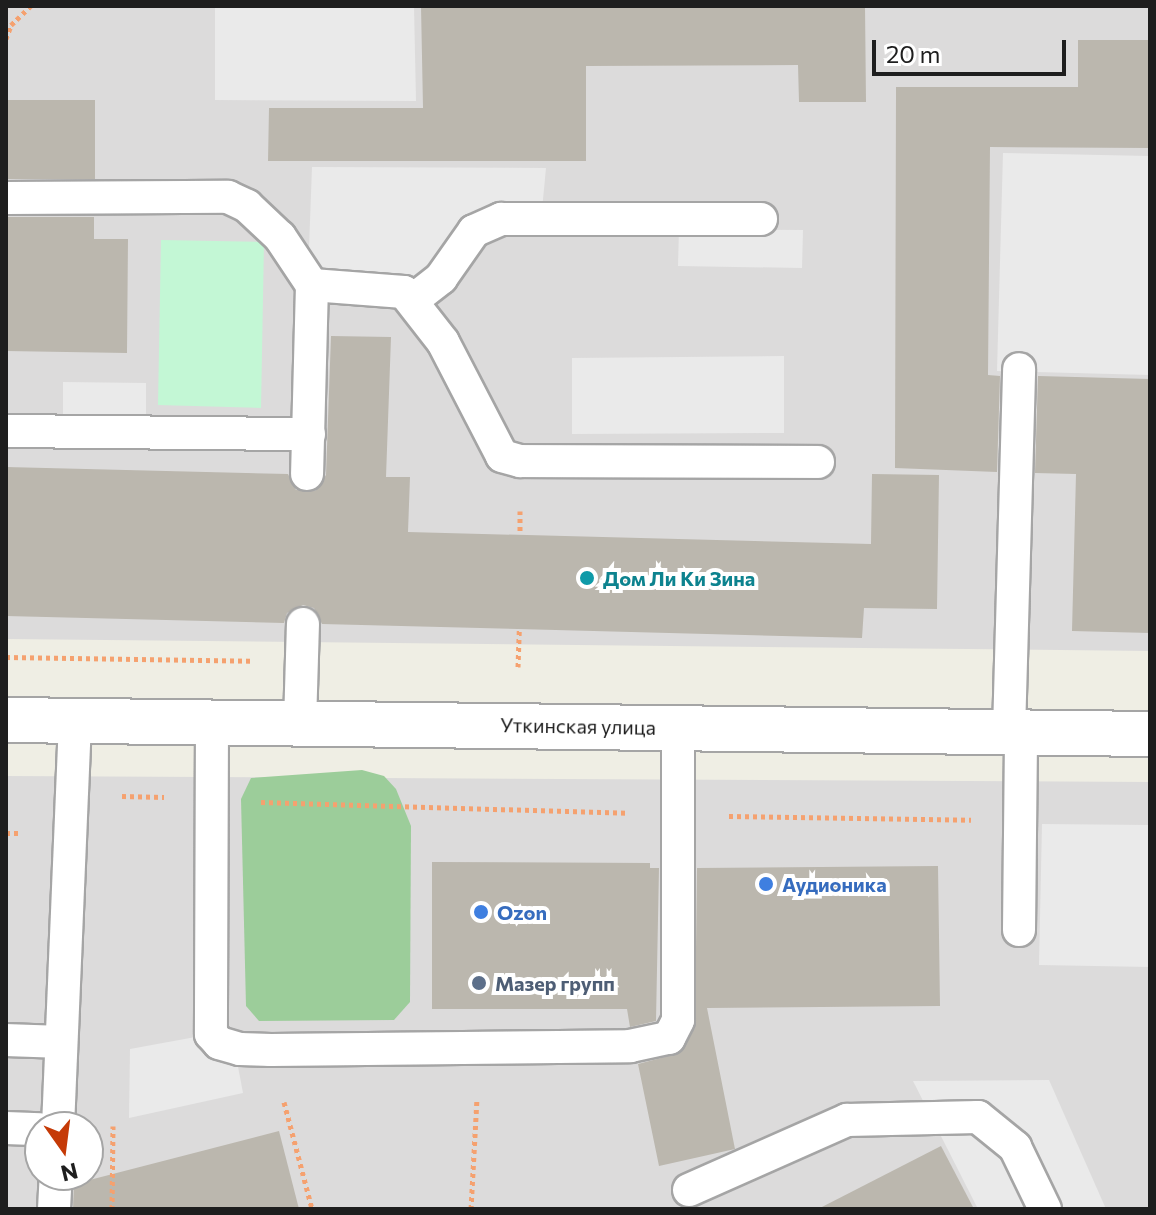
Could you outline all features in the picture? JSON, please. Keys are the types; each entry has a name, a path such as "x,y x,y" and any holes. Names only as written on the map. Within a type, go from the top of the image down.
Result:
{"street":[{"name":"Уткинская улица","path":"6,720 1150,734"}],"lane":[{"path":"6,198 228,197 247,206 280,237 312,285 307,474"},
{"path":"413,300 441,278 474,231 501,219 761,219"},
{"path":"312,285 392,289 413,300 443,342 502,456 520,461 818,462"},
{"path":"1019,369 1015,732 1019,930"},
{"path":"6,431 309,434"},
{"path":"300,724 303,624"},
{"path":"59,1111 75,721"},
{"path":"212,722 211,1034 219,1043 240,1049 271,1050 630,1046 660,1043 676,1030 678,728"},
{"path":"6,1040 61,1042"},
{"path":"689,1190 847,1120 978,1117 1015,1147 1045,1209"}],"path":[{"path":"6,39 11,25 31,6"},
{"path":"518,667 519,630"},
{"path":"6,657 302,662"},
{"path":"313,805 677,815"},
{"path":"733,817 978,822"},
{"path":"471,1209 479,1046"},
{"path":"271,1050 312,1209"}],"shaded area":[{"path":"6,6 1150,6 1150,651 6,639"},
{"path":"215,6 414,6 416,101 215,100"},
{"path":"1003,153 1150,156 1150,375 997,371"},
{"path":"312,167 546,168 542,210 421,278 308,275"},
{"path":"679,229 803,230 802,268 678,266"},
{"path":"784,356 784,433 572,434 572,358"},
{"path":"63,382 146,383 146,416 63,417"},
{"path":"6,776 1150,782 1150,1209 6,1209"},
{"path":"1042,824 1150,825 1150,967 1039,965"},
{"path":"201,1036 236,1056 243,1093 129,1118 130,1049"},
{"path":"1049,1080 1106,1209 978,1209 913,1081"}],"green space":[{"path":"161,240 264,242 261,408 158,405"},
{"path":"362,770 384,776 396,789 411,826 410,1002 394,1020 259,1021 246,1006 241,799 251,778"}],"building":[{"path":"421,6 865,6 866,102 799,102 798,65 586,66 586,161 268,161 269,108 423,108"},
{"path":"1078,40 1150,40 1150,148 990,147 988,375 1000,376 997,472 895,468 896,87 1078,87"},
{"path":"6,100 95,100 95,179 6,179"},
{"path":"6,217 94,217 94,239 128,239 127,353 6,351"},
{"path":"331,336 391,337 386,477 410,477 408,532 871,544 872,474 939,475 937,609 864,608 862,638 322,624 314,608 303,605 287,613 284,623 6,616 6,467 288,474 296,490 315,491 326,475"},
{"path":"1038,376 1150,379 1150,633 1072,631 1076,474 1035,473"},
{"path":"432,862 650,863 650,868 659,868 656,1021 630,1027 627,1009 432,1009"},
{"path":"938,866 940,1006 707,1008 735,1149 659,1166 638,1064 680,1053 695,1028 697,868"},
{"path":"279,1131 299,1209 73,1209 74,1191 104,1191 104,1176"},
{"path":"941,1146 974,1209 818,1209"}],"place":[{"name":"Дом Ли Ки Зина","path":"587,578"},
{"name":"Аудионика","path":"766,884"},
{"name":"Ozon","path":"481,912"},
{"name":"Мазер групп","path":"479,983"}]}
